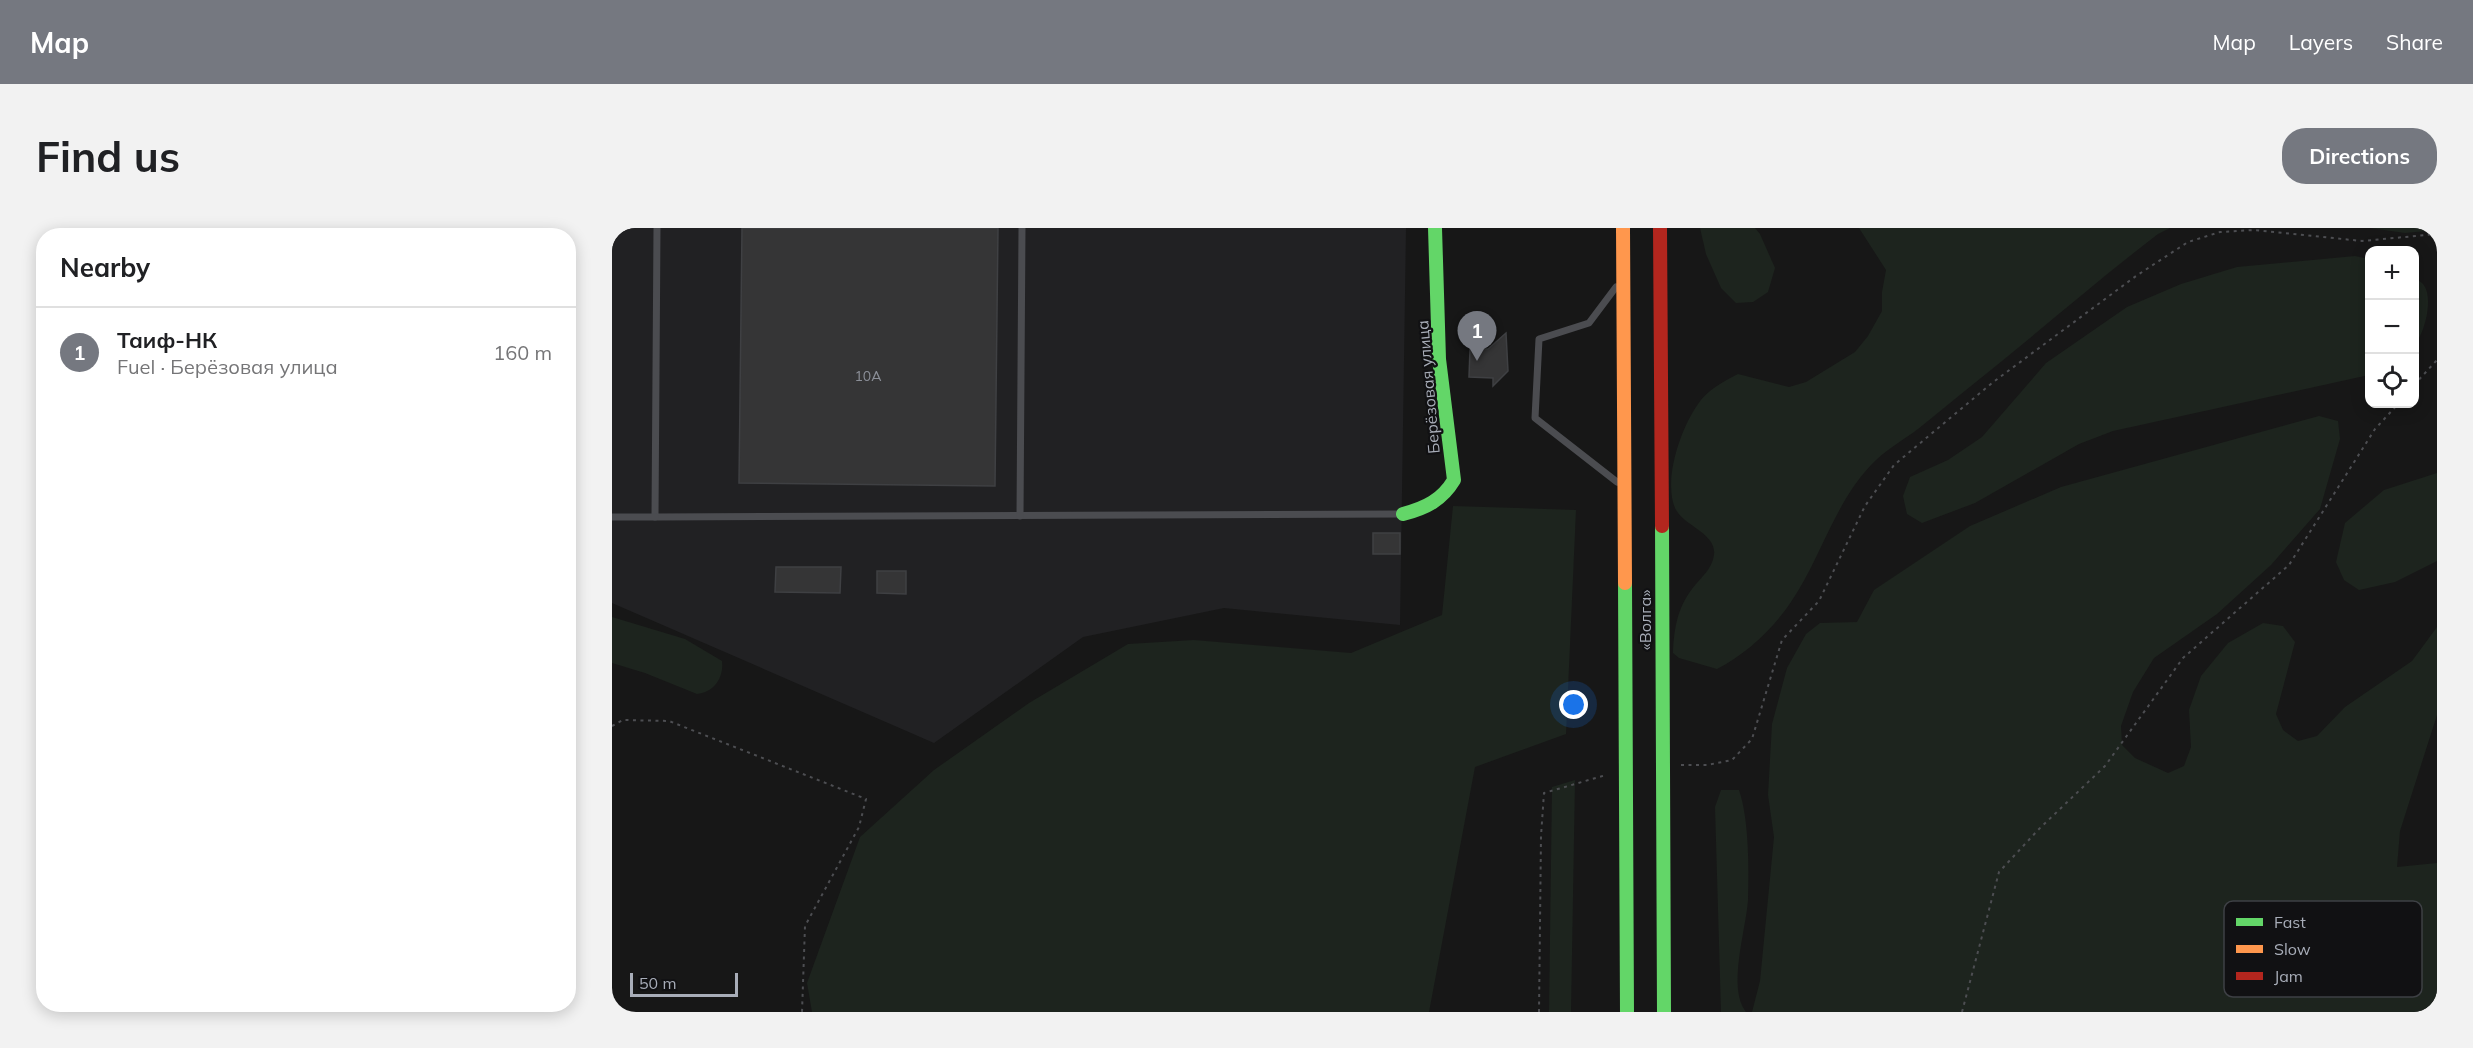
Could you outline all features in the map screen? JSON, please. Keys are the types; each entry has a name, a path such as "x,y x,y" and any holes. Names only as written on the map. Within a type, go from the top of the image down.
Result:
{"main road":[{"name":"Берёзовая улица","path":"1403,514 1425,509 1446,494 1454,480 1439,359 1435,228"},
{"name":"«Волга»","path":"1623,228 1627,1012"},
{"name":"«Волга»","path":"1660,228 1664,1012"}],"lane":[{"path":"655,517 657,228"},
{"path":"1020,516 1022,228"},
{"path":"1623,278 1589,323 1539,339 1535,418 1624,488"},
{"path":"612,517 1403,514"}],"path":[{"path":"1663,765 1707,765 1732,760 1752,739 1782,640 1819,601 1865,506 1894,465 1992,383 2136,276 2188,242 2220,232 2254,230 2362,241 2437,234"},
{"path":"2419,380 2437,360"},
{"path":"1962,1012 1999,872 2039,829 2105,766 2183,658 2289,565 2375,429 2394,408"},
{"path":"612,726 623,720 669,721 866,799 860,827 805,926 802,1012"},
{"path":"1539,1012 1544,793 1626,769"}],"shaded area":[{"path":"612,228 1406,228 1400,625 1224,608 1083,637 934,743 612,603"},
{"path":"1700,228 1755,228 1775,268 1768,292 1753,302 1736,303 1721,288 1706,254"},
{"path":"1859,228 2170,228 2158,234 2134,253 1925,424 1871,465 1858,480 1837,514 1802,585 1776,622 1758,640 1717,669 1679,658 1673,653 1675,627 1680,612 1692,589 1708,569 1714,555 1714,547 1710,541 1685,520 1675,508 1671,483 1680,440 1692,414 1706,394 1738,374 1789,387 1806,382 1855,352 1868,336 1882,311 1882,292 1886,270"},
{"path":"2370,228 2437,228 2437,230 2405,233"},
{"path":"2355,256 2365,258 2365,376 2113,431 2079,444 1975,503 1922,523 1907,514 1903,496 1910,477 1948,460 1982,437 2046,363 2127,307 2181,284 2237,267"},
{"path":"2419,281 2423,284 2428,297 2427,315 2419,339"},
{"path":"2319,416 2338,421 2340,439 2320,509 2271,565 2217,614 2154,658 2133,692 2121,726 2122,745 2135,758 2168,773 2184,766 2191,747 2189,710 2201,676 2228,643 2263,623 2283,626 2295,642 2276,714 2283,730 2298,741 2317,736 2345,707 2412,661 2437,627 2437,715 2400,831 2397,867 2437,863 2437,1012 1752,1012 1760,981 1774,837 1768,795 1772,724 1787,668 1806,634 1820,623 1857,622 1874,590 1970,526 2061,487"},
{"path":"2437,473 2437,561 2395,582 2359,590 2344,580 2336,562 2345,523 2384,490"},
{"path":"1453,506 1576,510 1566,734 1475,767 1429,1012 812,1012 807,983 860,837 934,770 1029,703 1128,644 1194,640 1351,653 1442,615"},
{"path":"612,617 685,639 722,661 717,683 703,693 697,694 645,673 612,663"},
{"path":"1575,780 1571,1012 1549,1012 1552,787"},
{"path":"1721,790 1739,790 1747,829 1748,900 1738,974 1738,989 1746,1012 1721,1012 1715,807"}],"building":[{"path":"742,228 998,228 995,486 739,483"},
{"path":"1506,333 1508,371 1493,386 1493,378 1469,377 1470,349 1488,349"},
{"path":"1373,533 1400,533 1400,554 1373,554"},
{"path":"776,567 841,567 840,593 775,592"},
{"path":"877,571 906,571 906,594 877,593"}],"traffic: fast":[{"path":"1403,514 1433,502 1454,480 1439,359 1435,228"},
{"path":"1662,526 1664,1012"},
{"path":"1625,583 1627,1012"}],"traffic: slow":[{"path":"1623,228 1625,583"}],"traffic: jam":[{"path":"1660,228 1662,526"}],"place":[{"name":"Таиф-НК","path":"1477,361"}]}
